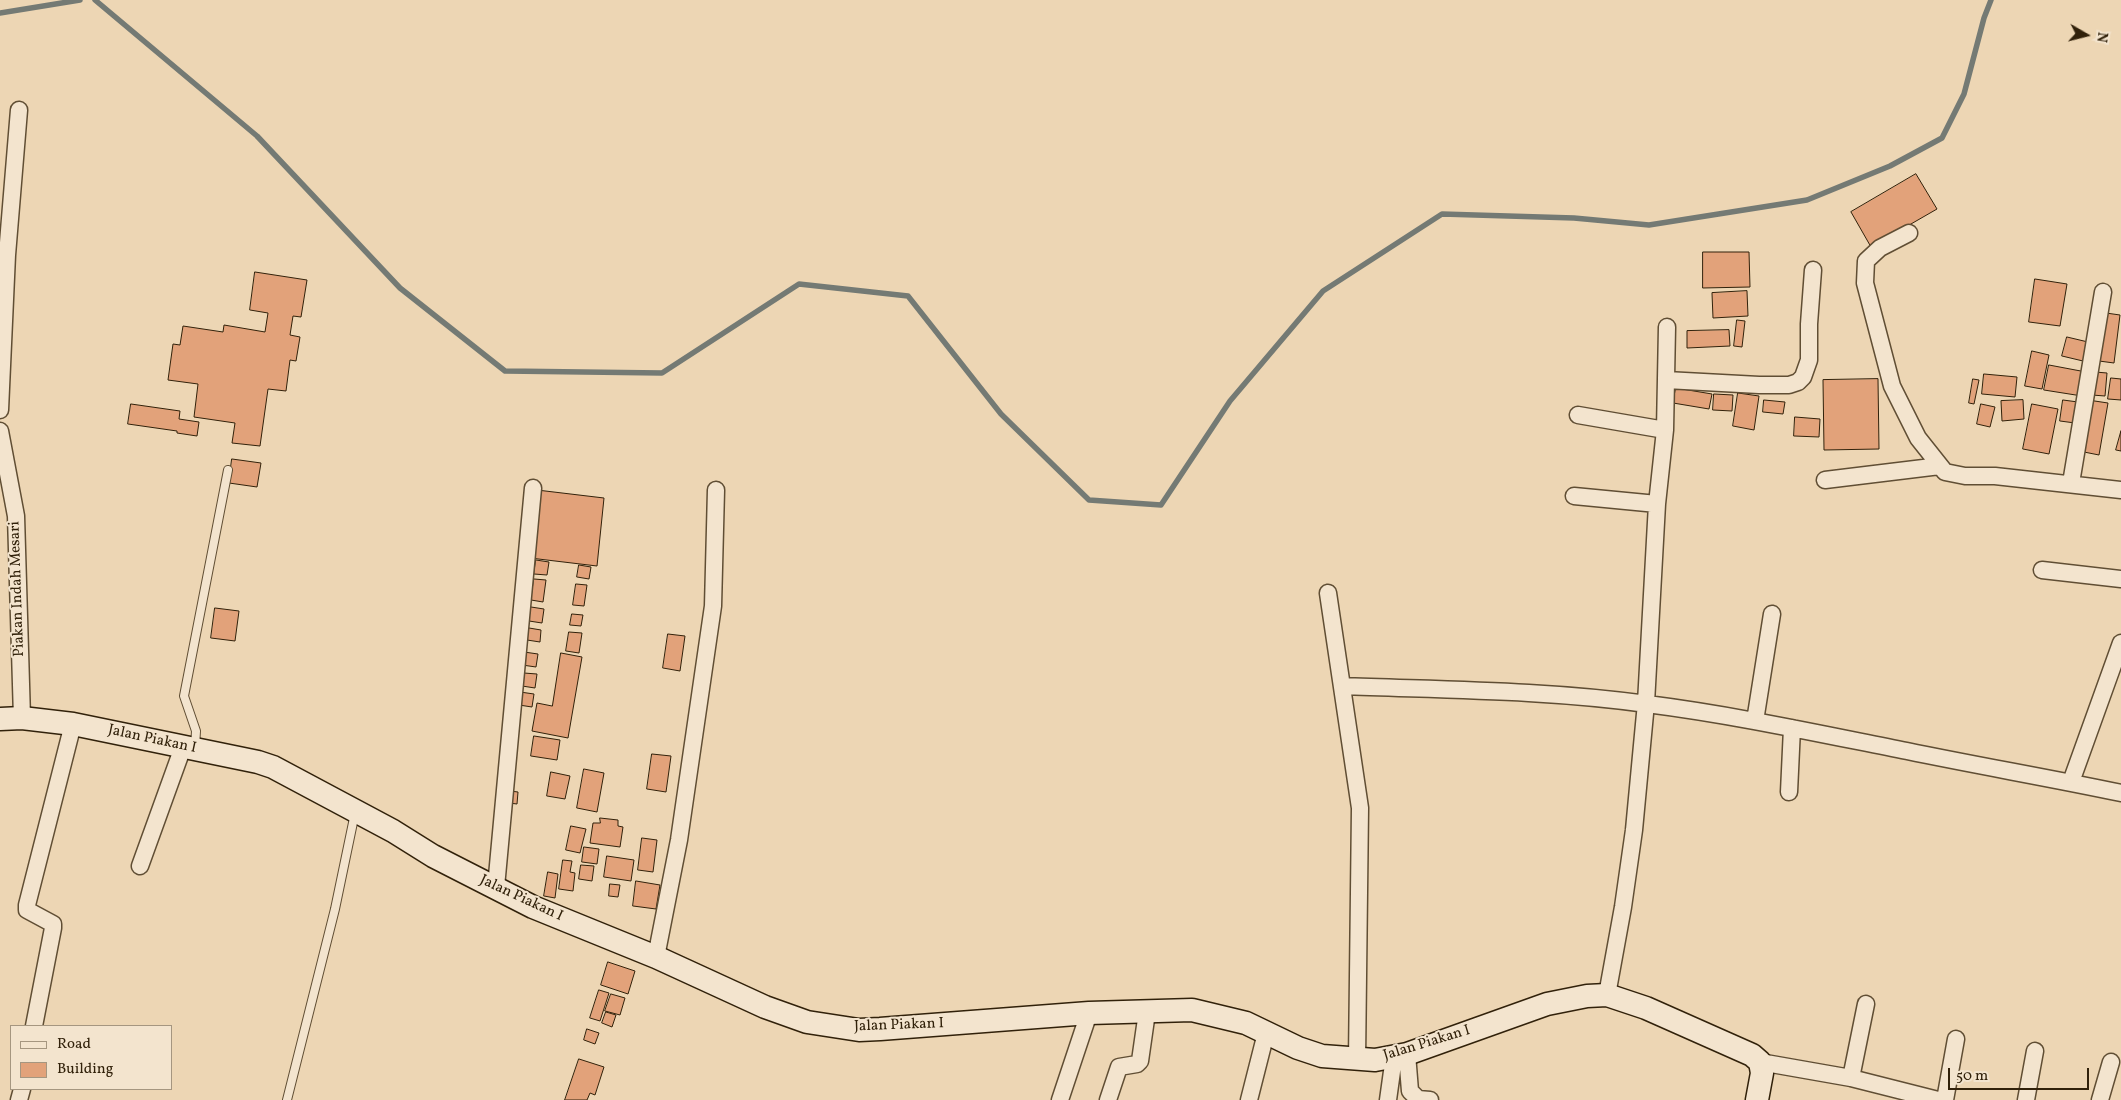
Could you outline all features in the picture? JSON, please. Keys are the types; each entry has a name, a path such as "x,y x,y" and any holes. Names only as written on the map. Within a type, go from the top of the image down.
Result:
{"street":[{"path":"0,410 3,256 19,110"},
{"path":"0,150 16,143"},
{"path":"1909,234 1880,248 1866,261 1865,283 1892,386 1918,438 1940,466 1949,474 2071,483 2121,490"},
{"path":"1666,380 1760,385 1789,385 1798,382 1803,377 1809,360 1809,324 1813,270"},
{"path":"2071,483 2103,292"},
{"path":"1607,995 1623,907 1634,830 1646,703 1656,504 1665,430 1668,327"},
{"path":"1578,415 1665,430"},
{"name":"Piakan Indah Mesari","path":"0,431 16,516 11,719"},
{"path":"1825,480 1940,466"},
{"path":"496,887 533,488"},
{"path":"656,957 679,840 713,606 716,490"},
{"path":"1574,496 1656,504"},
{"path":"2042,570 2121,579"},
{"path":"1328,593 1360,808 1357,1060"},
{"path":"1755,721 1772,614"},
{"path":"2072,782 2121,643"},
{"path":"1342,686 1538,694 1646,703 1792,728 2121,793"},
{"name":"Jalan Piakan I","path":"11,719 72,724 258,762 273,767 356,811 433,856 533,906 656,957 765,1007 807,1022 852,1029 920,1027 1088,1013 1192,1010 1246,1023 1298,1048 1322,1056 1375,1060 1400,1055 1547,1004 1587,996 1607,995 1669,1018 1752,1055 1760,1062"},
{"path":"34,1025 53,924 27,910 27,904 72,724"},
{"path":"1788,792 1792,728"},
{"path":"140,866 189,748"},
{"path":"1851,1078 1866,1004"},
{"path":"1108,1100 1119,1067 1137,1064 1140,1061 1146,1012"},
{"path":"1060,1100 1088,1013"},
{"path":"1249,1100 1266,1033"},
{"path":"1945,1100 1956,1039"},
{"path":"2026,1100 2035,1051"},
{"path":"1388,1100 1400,1055"},
{"path":"1400,1055 1410,1091 1418,1099 1430,1100"},
{"path":"1757,1100 1762,1073 1760,1062 1851,1078 1938,1100"},
{"path":"2100,1100 2111,1062"}],"lane":[{"path":"189,748 196,732 184,696 228,470"},
{"path":"287,1100 335,910 356,811"}],"building":[{"path":"1916,174 1937,209 1871,247 1851,212"},
{"path":"1703,252 1749,252 1750,287 1703,288"},
{"path":"255,272 307,280 301,317 293,316 290,335 300,337 296,361 290,360 286,391 268,389 260,446 232,443 235,423 194,417 198,384 168,380 173,344 180,345 183,326 223,332 224,325 265,332 268,313 250,310"},
{"path":"2035,279 2067,284 2060,326 2029,322"},
{"path":"1747,291 1748,316 1713,318 1712,293"},
{"path":"2106,313 2120,315 2114,363 2099,361"},
{"path":"1737,320 1745,321 1742,347 1734,346"},
{"path":"1729,330 1730,346 1687,348 1687,331"},
{"path":"2067,337 2088,342 2083,361 2062,356"},
{"path":"2032,351 2049,355 2042,389 2025,386"},
{"path":"2049,365 2086,372 2082,396 2044,390"},
{"path":"2095,372 2107,373 2105,396 2092,395"},
{"path":"1984,374 2017,377 2015,397 1982,394"},
{"path":"2111,378 2121,379 2121,400 2108,399"},
{"path":"1878,379 1879,449 1824,450 1823,380"},
{"path":"1973,379 1979,380 1974,404 1969,403"},
{"path":"1676,388 1712,394 1709,409 1673,403"},
{"path":"1738,393 1759,396 1754,430 1733,426"},
{"path":"1714,394 1733,395 1732,411 1713,410"},
{"path":"1764,400 1785,402 1783,414 1763,412"},
{"path":"2023,400 2024,419 2002,421 2001,401"},
{"path":"2063,400 2078,402 2075,423 2060,421"},
{"path":"2088,400 2108,403 2099,455 2079,451"},
{"path":"131,404 180,411 179,419 199,422 197,436 128,424"},
{"path":"1981,404 1995,407 1990,427 1977,424"},
{"path":"2032,404 2058,409 2049,454 2023,449"},
{"path":"1795,417 1820,419 1819,437 1794,436"},
{"path":"2121,431 2121,451 2116,450"},
{"path":"232,459 261,463 257,487 229,483"},
{"path":"537,490 604,498 597,566 530,558"},
{"path":"536,560 549,562 547,575 534,574"},
{"path":"579,565 591,567 589,579 577,577"},
{"path":"534,579 546,580 543,602 531,600"},
{"path":"576,584 587,585 584,606 573,605"},
{"path":"531,607 544,609 542,623 529,621"},
{"path":"215,608 239,611 235,641 211,638"},
{"path":"572,614 583,615 581,626 570,625"},
{"path":"529,628 541,630 540,642 527,640"},
{"path":"569,632 582,633 579,653 566,651"},
{"path":"668,634 685,636 680,671 663,668"},
{"path":"524,652 538,654 536,667 522,665"},
{"path":"561,653 582,657 568,738 532,731 537,703 552,706"},
{"path":"524,673 537,674 535,688 522,686"},
{"path":"520,692 534,694 532,707 519,705"},
{"path":"534,736 560,740 557,760 531,756"},
{"path":"652,754 671,756 666,792 647,789"},
{"path":"584,769 604,773 597,812 577,808"},
{"path":"551,772 570,776 565,799 547,796"},
{"path":"510,791 518,792 517,804 509,803"},
{"path":"600,818 618,820 618,826 623,827 620,847 590,843 593,823 600,823"},
{"path":"571,826 586,829 580,853 566,850"},
{"path":"642,838 657,840 653,872 638,870"},
{"path":"584,847 599,849 597,864 582,862"},
{"path":"607,856 634,860 631,881 604,877"},
{"path":"563,860 572,861 570,872 575,873 573,891 559,889"},
{"path":"581,865 594,866 592,881 579,879"},
{"path":"548,872 558,874 555,898 544,896"},
{"path":"636,881 660,885 656,909 633,906"},
{"path":"610,884 620,885 618,897 609,896"},
{"path":"608,962 635,971 628,994 601,985"},
{"path":"599,990 609,993 600,1021 590,1018"},
{"path":"611,994 625,998 620,1015 605,1011"},
{"path":"606,1012 616,1015 612,1027 602,1023"},
{"path":"587,1029 599,1033 595,1044 584,1040"},
{"path":"579,1059 604,1067 595,1095 590,1093 587,1100 565,1100"}],"waterway":[{"path":"0,13 80,0"},
{"path":"95,0 257,136 400,288 505,371 662,373 799,284 908,296 1001,414 1089,500 1161,505 1230,401 1323,291 1442,214 1574,218 1649,225 1807,200 1890,166 1942,138 1964,94 1984,18 1991,0"}]}
